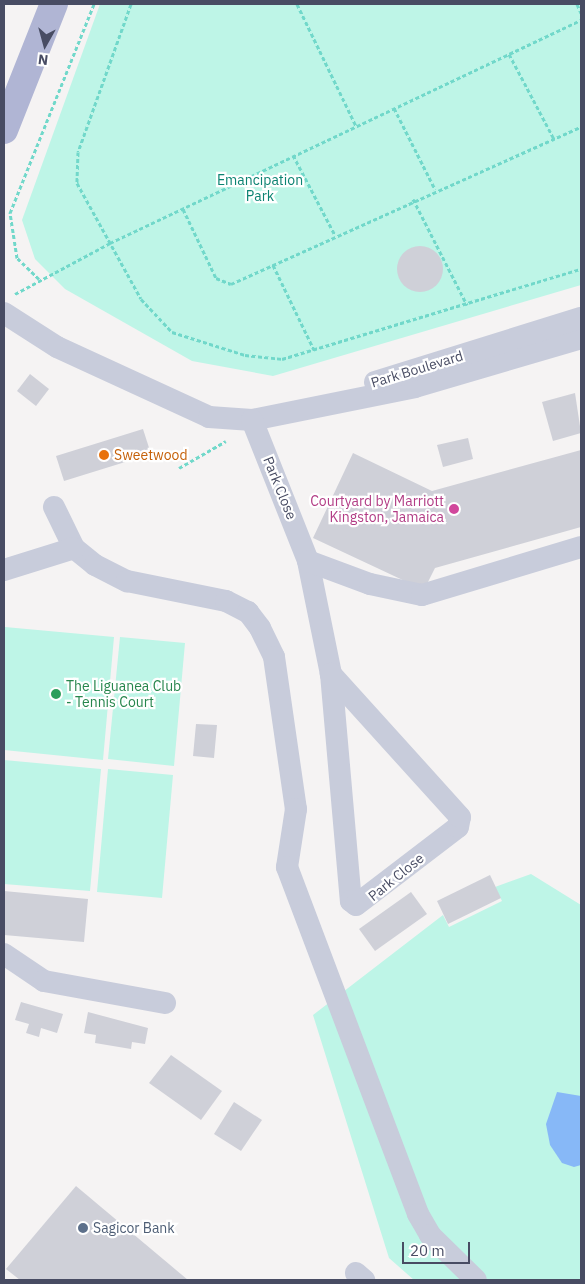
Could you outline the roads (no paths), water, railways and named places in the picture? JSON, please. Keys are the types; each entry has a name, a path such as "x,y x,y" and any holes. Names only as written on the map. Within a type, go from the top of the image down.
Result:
{"main road":[{"path":"4,130 54,4"}],"street":[{"name":"Park Boulevard","path":"7,304 57,347 209,417 252,420 415,387 581,338"},
{"name":"Park Boulevard","path":"252,420 581,318"},
{"name":"Park Close","path":"252,420 308,561 330,674 351,901 356,905 458,827 460,817 330,674"},
{"path":"54,507 74,548 95,565 127,581 226,602 248,612 260,628 274,657 296,809 287,867 418,1214 430,1235 476,1280"},
{"path":"308,561 370,584 422,595 581,547"},
{"path":"4,570 74,548"},
{"path":"4,954 44,981 165,1003"}],"water":[{"path":"557,1092 581,1096 581,1165 574,1167 562,1163 550,1145 546,1124"}],"place":[{"name":"Sweetwood","path":"104,455"},
{"name":"Courtyard by Marriott Kingston, Jamaica","path":"454,509"},
{"name":"The Liguanea Club - Tennis Court","path":"56,694"},
{"name":"Sagicor Bank","path":"83,1228"}],"park label":[{"name":"Emancipation Park","path":"260,188"}]}
